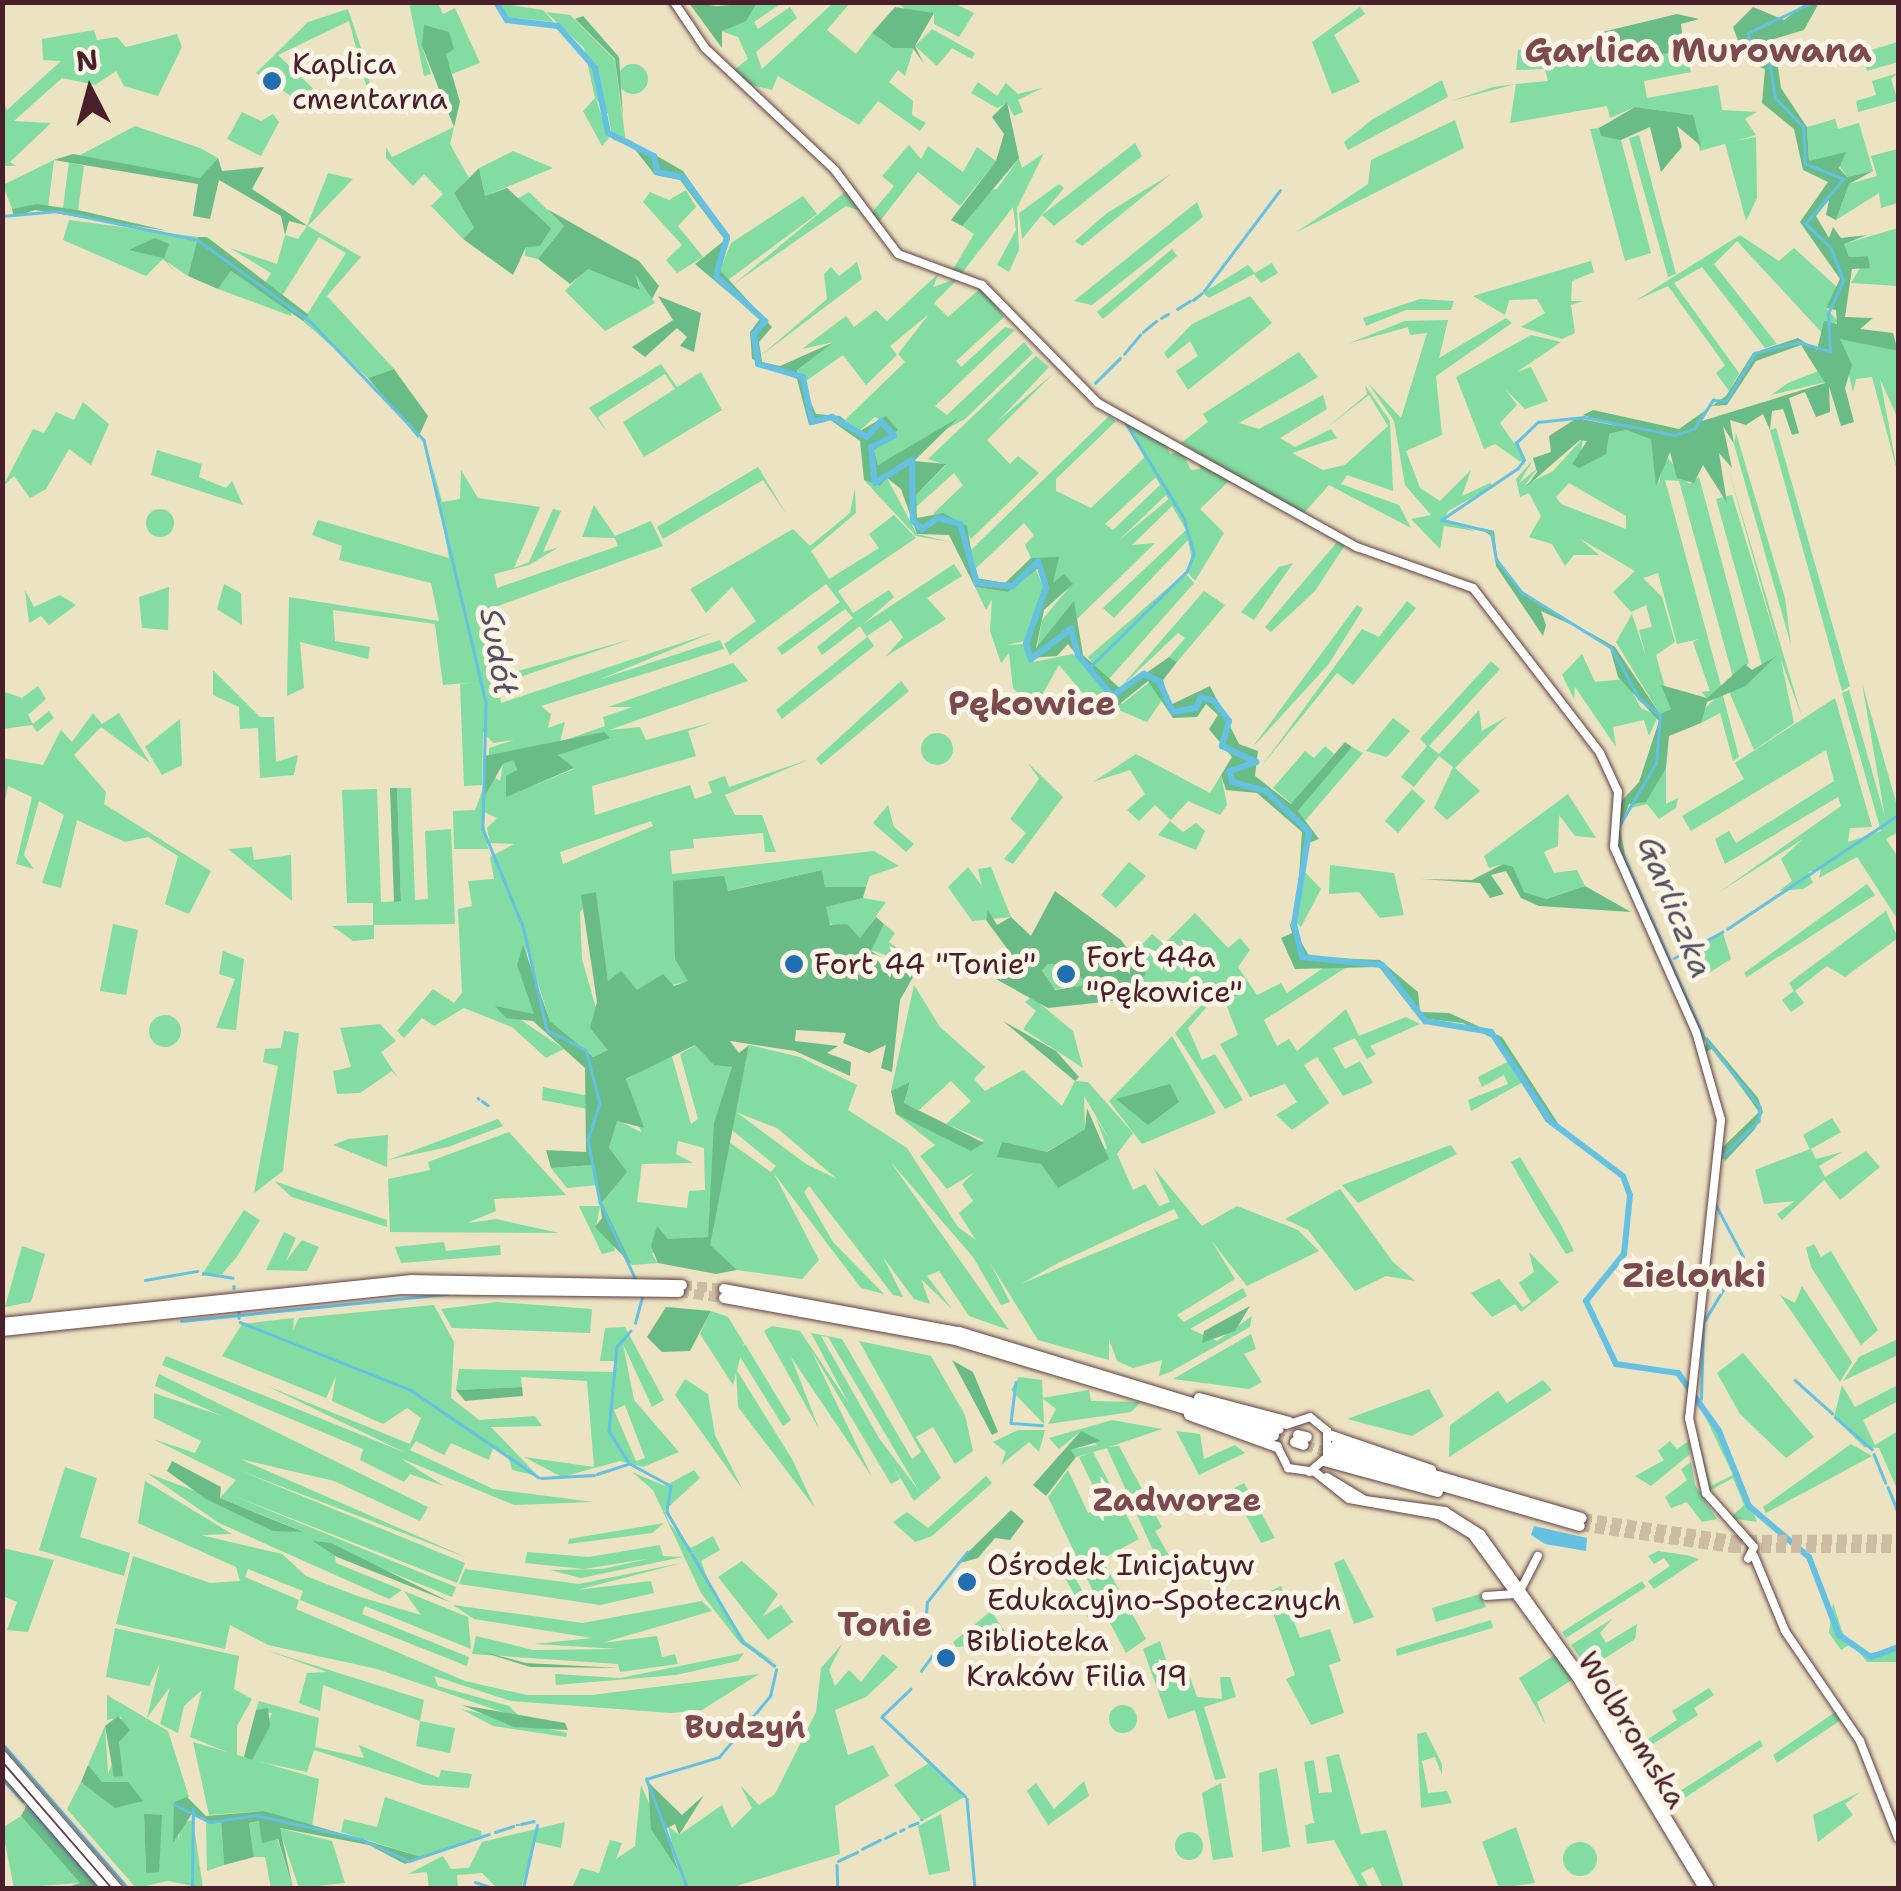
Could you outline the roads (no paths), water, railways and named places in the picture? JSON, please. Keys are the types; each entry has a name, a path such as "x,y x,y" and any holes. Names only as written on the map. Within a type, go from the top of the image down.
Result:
{"highway":[{"path":"2,1323 412,1280 681,1289"},
{"path":"2,1331 362,1292 590,1283"},
{"path":"1010,1350 724,1294 912,1322 1150,1389 1280,1434"},
{"path":"1060,1365 1157,1400 1280,1434"},
{"path":"1392,1451 1469,1488 1581,1522 1381,1482 1328,1452 1392,1451"}],"main road":[{"path":"674,2 692,30 834,169 894,250 982,284 1090,398 1357,548 1473,588 1509,627 1615,783 1613,845 1696,1032 1718,1109 1690,1393 1704,1488 1746,1545 1794,1646 1852,1727 1898,1838"},
{"path":"1310,1418 1358,1497 1440,1510 1475,1533 1439,1515 1356,1502 1310,1472 1288,1468 1280,1434 1310,1418"},
{"path":"1310,1472 1328,1452"},
{"name":"Wolbromska","path":"1475,1533 1524,1598 1707,1888"},
{"path":"1486,1596 1496,1591 1524,1598 1525,1572 1538,1556"},
{"path":"1496,1591 1500,1565 1525,1572"},
{"path":"2,1754 104,1882 118,1888"},
{"path":"2,1769 33,1797"}],"water":[{"path":"1534,1526 1587,1538 1586,1551 1545,1544 1531,1535"}],"waterway":[{"path":"496,2 507,20 558,26 595,68 608,133 654,156 657,172 683,177 727,237 716,276 765,321 754,334 758,364 803,377 812,422 832,417 867,437 881,421 894,436 871,447 875,483 912,460 913,521 922,529 938,518 960,524 977,583 1013,586 1038,561 1046,588 1026,644 1031,659 1071,629 1078,655 1112,696 1144,674 1159,681 1173,712 1196,708 1201,697 1214,701 1229,721 1222,746 1256,762 1230,771 1232,782 1266,791 1309,832 1294,924 1302,957 1382,965 1425,1021 1491,1032 1551,1122 1623,1176 1630,1195 1624,1254 1586,1301 1616,1364 1678,1373 1719,1431 1749,1506 1809,1557 1839,1635 1871,1657 1898,1647"},
{"name":"Garliczka","path":"1619,826 1656,763 1660,715 1639,699 1611,648 1522,593 1496,560 1491,532 1441,520 1517,469 1524,460 1516,443 1538,422 1584,417 1675,435 1694,429 1713,400 1726,401 1755,353 1798,342 1830,351 1828,314 1843,280 1831,248 1805,224 1843,179 1805,164 1803,127 1775,98 1769,61 1751,50 1748,33 1813,2"},
{"path":"1204,291 1280,190"},
{"name":"Sudół","path":"2,216 57,211 198,240 311,322 424,440 486,703 483,829 523,926 547,1030 586,1050 600,1103 588,1140 600,1202 636,1280"},
{"path":"1193,300 1202,293"},
{"path":"1177,309 1190,301"},
{"path":"1161,318 1168,314"},
{"path":"1143,332 1156,321"},
{"path":"1124,354 1140,335"},
{"path":"1095,383 1120,358"},
{"path":"1126,423 1184,518 1194,554 1187,572"},
{"path":"1091,666 1185,573"},
{"path":"1727,929 1898,815"},
{"name":"Garliczka","path":"1618,843 1704,1037 1760,1107 1759,1121 1720,1159"},
{"path":"1674,958 1722,932"},
{"path":"482,1101 488,1105"},
{"name":"Garliczka","path":"1701,1399 1703,1323 1743,1257 1716,1206"},
{"path":"145,1280 197,1271"},
{"path":"203,1273 233,1278"},
{"path":"181,1321 448,1294"},
{"name":"Sudół","path":"635,1323 642,1296"},
{"path":"239,1312 239,1318"},
{"path":"240,1322 411,1390 538,1477"},
{"name":"Sudół","path":"631,1331 617,1347 609,1431 629,1463 671,1486 667,1512 690,1551"},
{"path":"1795,1380 1832,1413"},
{"path":"1016,1382 1011,1423 1042,1425"},
{"path":"1835,1417 1872,1449"},
{"path":"1874,1454 1886,1483"},
{"path":"597,1474 628,1464"},
{"path":"541,1478 594,1475"},
{"path":"1888,1487 1898,1512"},
{"path":"924,1636 927,1602 967,1552"},
{"name":"Sudół","path":"692,1554 743,1642 774,1665"},
{"path":"921,1671 932,1656"},
{"name":"Sudół","path":"687,1888 646,1779 719,1757 770,1696 776,1670"},
{"path":"911,1689 882,1717 965,1796"},
{"path":"2,1743 128,1888"},
{"path":"2,1778 23,1801"},
{"path":"967,1799 975,1888"},
{"path":"174,1804 210,1822 256,1815 361,1839 409,1861 489,1834"},
{"path":"27,1806 93,1882"},
{"path":"192,1874 193,1810"},
{"path":"521,1824 534,1821"},
{"path":"909,1826 917,1823"},
{"path":"495,1832 513,1826"},
{"path":"523,1888 537,1826"},
{"path":"900,1831 904,1829"},
{"path":"885,1838 895,1833"},
{"path":"862,1849 880,1840"},
{"path":"838,1861 857,1852"},
{"path":"837,1865 838,1888"},
{"path":"192,1877 192,1888"},
{"path":"475,1882 494,1888"}],"tunnel":[{"path":"682,1285 724,1289"},
{"path":"679,1292 724,1298"},
{"path":"1274,1436 1295,1442"},
{"path":"1304,1445 1332,1454"},
{"path":"1582,1518 1732,1540 1898,1539"},
{"path":"1580,1526 1731,1548 1898,1548"}],"place":[{"name":"Kaplica cmentarna","path":"272,81"},
{"name":"Fort 44 \"Tonie\"","path":"794,964"},
{"name":"Fort 44a \"Pękowice\"","path":"1066,974"},
{"name":"Ośrodek Inicjatyw Edukacyjno-Społecznych","path":"967,1582"},
{"name":"Biblioteka Kraków Filia 19","path":"946,1658"}],"district":[{"name":"Garlica Murowana","path":"1698,50"},
{"name":"Pękowice","path":"1032,703"},
{"name":"Zielonki","path":"1694,1275"},
{"name":"Zadworze","path":"1177,1500"},
{"name":"Tonie","path":"885,1624"},
{"name":"Budzyń","path":"745,1727"}]}
